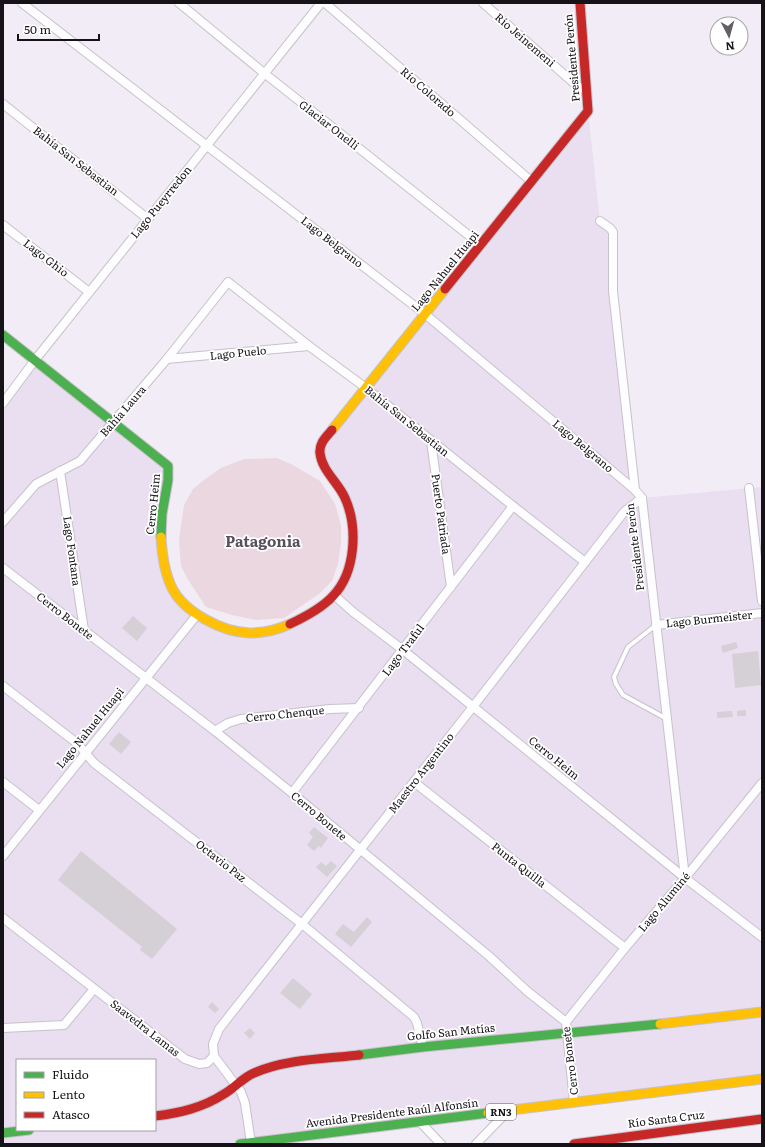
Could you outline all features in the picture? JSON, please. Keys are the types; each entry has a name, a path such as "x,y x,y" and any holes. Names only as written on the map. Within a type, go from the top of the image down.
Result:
{"main road":[{"name":"Presidente Perón","path":"580,3 588,111"},
{"name":"Lago Nahuel Huapi","path":"320,445 588,111"},
{"name":"Cerro Heim","path":"3,335 168,466 170,475 163,506 161,536 164,569 171,587 182,604 196,616 229,630 249,633 268,632 293,623 312,613 334,595 348,569 352,546 351,518 344,496 322,463 319,453 320,445"},
{"name":"Golfo San Matías","path":"156,1116 184,1112 206,1104 225,1094 254,1073 280,1064 423,1047 762,1012"},
{"name":"Avenida Presidente Raúl Alfonsín","path":"240,1144 762,1079"},
{"name":"Río Santa Cruz","path":"574,1144 593,1143 762,1119"},
{"path":"3,1133 20,1131"}],"street":[{"name":"Lago Belgrano","path":"22,3 425,314 635,490"},
{"name":"Glaciar Onelli","path":"179,3 264,73 481,245"},
{"name":"Lago Pueyrredon","path":"3,403 89,292 321,3"},
{"name":"Río Colorado","path":"325,3 531,181"},
{"name":"Río Jeinemeni","path":"483,3 576,85 587,91"},
{"name":"Bahía San Sebastian","path":"3,104 148,219"},
{"name":"Presidente Perón","path":"600,221 613,232 613,290 635,490 642,498 685,878"},
{"name":"Lago Ghio","path":"3,224 89,292"},
{"name":"Bahía San Sebastian","path":"228,282 309,346 366,388 585,562"},
{"name":"Bahía Laura","path":"3,522 36,484 80,461 167,360 228,282"},
{"name":"Lago Puelo","path":"167,360 309,346"},
{"name":"Puerto Patriada","path":"431,441 451,587"},
{"name":"Lago Fontana","path":"60,471 84,630"},
{"path":"749,488 762,601"},
{"name":"Maestro Argentino","path":"214,1056 213,1044 219,1030 624,512 642,498"},
{"name":"Lago Traful","path":"292,793 513,506"},
{"name":"Cerro Bonete","path":"3,568 292,793 489,956 527,991 566,1022 574,1102"},
{"name":"Cerro Heim","path":"334,595 472,708 685,878 762,937"},
{"name":"Lago Burmeister","path":"656,625 762,613"},
{"name":"Lago Nahuel Huapi","path":"3,856 38,810 196,616"},
{"name":"Octavio Paz","path":"3,686 78,744 94,763 302,924 414,1017 423,1047"},
{"name":"Cerro Chenque","path":"215,732 228,723 241,719 330,709 358,708"},
{"path":"3,782 38,810"},
{"name":"Punta Quilla","path":"414,782 625,948"},
{"name":"Lago Aluminé","path":"566,1022 625,948 685,878 762,783"},
{"name":"Saavedra Lamas","path":"3,918 185,1059 199,1064 207,1063 214,1056"},
{"path":"3,1028 64,1025 94,989"},
{"path":"214,1056 237,1085 245,1103 251,1143"},
{"path":"476,1144 508,1111"},
{"path":"420,1122 442,1144"}],"lane":[{"path":"656,625 628,647 614,677 616,684 623,694 667,719"}],"shaded area":[{"path":"588,111 600,221 610,228 613,291 634,481 642,498 762,487 762,1079 240,1144 3,1144 3,403 35,360 168,466 161,536 182,604 249,633 312,613 348,569 351,518 319,453"},
{"path":"277,458 291,464 320,481 335,504 341,525 341,543 338,564 332,581 319,594 284,618 256,620 232,615 206,607 181,566 179,540 184,505 193,489 221,468 244,459"}],"building":[{"path":"133,616 147,628 137,641 122,628"},
{"path":"736,642 738,648 723,653 721,646"},
{"path":"758,651 761,685 735,688 732,654"},
{"path":"746,710 746,716 737,716 737,711"},
{"path":"732,711 733,717 717,718 717,712"},
{"path":"119,732 131,742 121,754 109,744"},
{"path":"314,827 328,838 321,848 319,846 314,851 307,845 313,837 309,833"},
{"path":"81,851 177,929 152,959 140,950 142,947 58,880"},
{"path":"331,861 337,866 327,877 316,867 321,862 326,866"},
{"path":"367,917 372,922 351,947 335,934 343,924 354,932"},
{"path":"293,978 312,994 300,1009 280,993"},
{"path":"212,1002 219,1009 215,1013 208,1007"},
{"path":"250,1028 255,1033 250,1039 244,1033"}],"traffic: fast":[{"path":"3,335 168,466 168,480 162,514 161,537"},
{"path":"359,1055 423,1047 660,1024"},
{"path":"240,1144 488,1113"},
{"path":"3,1133 20,1131"}],"traffic: slow":[{"path":"332,430 445,289"},
{"path":"161,537 164,563 169,582 178,597 195,613 216,625 238,632 265,632 290,624"},
{"path":"660,1024 762,1012"},
{"path":"488,1113 762,1079"}],"traffic: jam":[{"path":"445,289 588,111 580,3"},
{"path":"290,624 319,608 333,596 341,586 350,562 353,535 349,510 342,492 327,471 321,459 320,453 322,443 332,430"},
{"path":"156,1116 182,1111 207,1103 228,1092 250,1075 266,1068 305,1060 359,1055"},
{"path":"574,1144 762,1119"}],"district":[{"name":"Patagonia","path":"263,542"}]}
